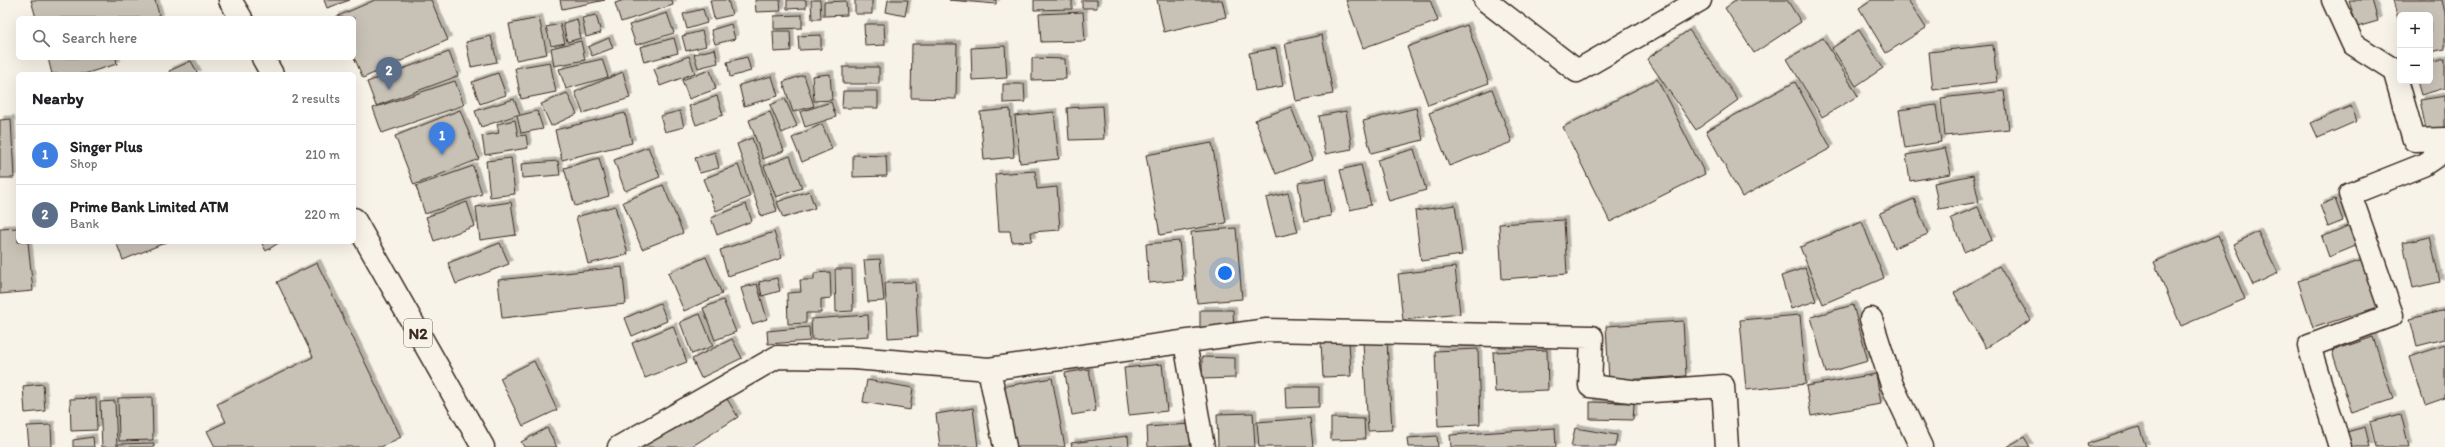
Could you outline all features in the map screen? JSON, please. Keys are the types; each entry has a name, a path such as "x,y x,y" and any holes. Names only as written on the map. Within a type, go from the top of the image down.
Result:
{"main road":[{"path":"230,0 239,16"},
{"path":"1485,0 1577,71 1700,0"},
{"path":"2333,0 2353,44 2394,70 2414,140 2445,139"},
{"path":"264,60 271,72"},
{"path":"2340,447 2310,346 2392,315 2350,194 2423,165 2445,150"},
{"name":"N2","path":"356,223 483,447"},
{"path":"1871,319 1892,385 1921,447"},
{"path":"619,447 777,356 854,358 989,369 1267,330 1592,336 1590,386 1639,392 1723,386 1727,447"},
{"path":"1185,342 1202,447"},
{"path":"989,369 1005,447"}],"building":[{"path":"31,0 155,0 159,16 35,16"},
{"path":"324,0 350,0 327,8"},
{"path":"375,0 431,0 448,40 363,78 355,60 356,16 338,16"},
{"path":"560,0 605,0 562,9"},
{"path":"624,0 672,0 673,5 621,22 615,3"},
{"path":"710,0 728,0 732,15 714,19"},
{"path":"755,0 780,0 781,11 756,12"},
{"path":"787,0 806,0 806,8 787,9"},
{"path":"811,0 820,0 821,19 812,19"},
{"path":"855,0 872,0 872,14 855,14"},
{"path":"888,0 908,0 905,16 886,12"},
{"path":"949,0 996,0 996,4"},
{"path":"1034,0 1072,0 1072,9 1034,10"},
{"path":"1082,0 1097,0 1097,8 1082,8"},
{"path":"1157,0 1222,0 1226,17 1164,32"},
{"path":"1346,0 1430,0 1438,21 1363,48"},
{"path":"1737,0 1787,0 1801,22 1754,53 1725,8"},
{"path":"1871,0 1908,0 1926,28 1886,53 1859,8"},
{"path":"2349,0 2372,0 2378,21 2357,27"},
{"path":"2393,0 2442,0 2445,13 2445,49 2433,51 2433,12 2397,12 2397,15"},
{"path":"846,1 847,15 824,16 824,2"},
{"path":"703,9 707,23 687,29 683,14"},
{"path":"1083,12 1085,41 1041,42 1039,14"},
{"path":"667,13 674,33 636,45 629,25"},
{"path":"596,15 601,33 586,37 582,18"},
{"path":"802,15 802,28 774,29 774,16"},
{"path":"539,18 547,54 516,60 509,24"},
{"path":"577,19 581,38 567,42 563,23"},
{"path":"560,24 565,43 551,46 546,27"},
{"path":"731,24 735,39 715,44 711,30"},
{"path":"864,24 884,24 885,45 865,46"},
{"path":"1467,25 1489,83 1428,105 1407,47"},
{"path":"1689,30 1738,100 1696,130 1647,59"},
{"path":"1859,30 1883,68 1856,86 1832,48"},
{"path":"702,31 706,46 686,51 682,36"},
{"path":"773,31 790,31 791,51 774,52"},
{"path":"821,35 821,49 799,50 798,36"},
{"path":"1322,35 1333,94 1296,101 1285,43"},
{"path":"491,36 497,62 471,67 466,42"},
{"path":"609,38 613,48 592,56 588,47"},
{"path":"674,38 678,53 644,62 640,47"},
{"path":"1823,38 1858,96 1822,117 1787,59"},
{"path":"581,41 585,60 554,66 551,48"},
{"path":"912,44 957,44 956,99 911,98"},
{"path":"1993,45 1997,82 1933,90 1929,52"},
{"path":"1005,46 1007,78 972,80 971,48"},
{"path":"1276,48 1283,86 1255,91 1249,53"},
{"path":"715,49 718,63 698,68 694,54"},
{"path":"449,52 458,76 376,106 367,82"},
{"path":"689,56 695,73 660,86 654,69"},
{"path":"747,57 751,71 730,77 727,62"},
{"path":"1032,58 1065,59 1066,79 1032,80"},
{"path":"602,59 608,77 566,89 559,69"},
{"path":"2445,59 2445,88 2421,95 2418,84 2433,84 2433,62"},
{"path":"48,60 116,60 117,64 91,72 52,72"},
{"path":"191,61 197,72 169,72"},
{"path":"550,62 556,92 521,99 515,68"},
{"path":"843,67 879,67 879,84 843,84"},
{"path":"710,70 716,89 689,99 682,80"},
{"path":"623,72 630,98 583,113 575,92"},
{"path":"498,73 506,95 480,104 472,82"},
{"path":"830,74 832,100 814,101 812,76"},
{"path":"804,75 814,106 793,112 783,82"},
{"path":"772,76 778,96 744,106 739,85"},
{"path":"1657,79 1705,174 1610,222 1563,127"},
{"path":"455,81 464,105 382,133 373,108"},
{"path":"1795,82 1831,148 1742,197 1706,131"},
{"path":"1003,84 1024,84 1025,102 1003,103"},
{"path":"1492,89 1512,142 1449,166 1429,113"},
{"path":"843,91 878,91 878,108 842,108"},
{"path":"2004,91 2009,129 1945,136 1941,98"},
{"path":"567,93 577,114 551,126 541,104"},
{"path":"717,96 723,115 696,125 689,106"},
{"path":"2445,96 2445,132 2427,135 2420,100"},
{"path":"514,99 520,114 481,127 475,111"},
{"path":"785,99 797,126 782,133 770,105"},
{"path":"831,102 836,117 805,127 800,112"},
{"path":"1936,105 1941,142 1905,148 1899,110"},
{"path":"1102,106 1104,139 1069,140 1067,108"},
{"path":"2351,106 2357,121 2318,138 2311,123"},
{"path":"1291,107 1312,160 1276,174 1255,120"},
{"path":"1416,108 1423,140 1371,153 1363,121"},
{"path":"1010,109 1014,157 984,160 980,112"},
{"path":"460,110 479,159 414,185 395,136"},
{"path":"537,111 543,129 521,133 517,116"},
{"path":"680,111 684,127 665,132 660,116"},
{"path":"1346,111 1352,149 1325,154 1319,116"},
{"path":"770,112 784,151 763,159 749,120"},
{"path":"1054,112 1059,159 1020,163 1015,116"},
{"path":"625,113 632,143 562,160 555,130"},
{"path":"11,119 14,178 0,178 0,120"},
{"path":"515,120 518,136 526,135 528,148 485,155 482,136 499,133 497,124"},
{"path":"822,124 832,149 802,162 792,138"},
{"path":"752,138 777,211 761,216 737,144"},
{"path":"1212,143 1226,223 1160,235 1146,155"},
{"path":"648,147 660,177 625,191 614,160"},
{"path":"1945,148 1951,174 1910,181 1906,155"},
{"path":"1414,149 1426,190 1389,201 1377,160"},
{"path":"715,152 719,168 700,173 695,158"},
{"path":"853,155 886,156 887,176 853,177"},
{"path":"790,156 802,188 776,197 764,166"},
{"path":"511,158 515,194 490,197 486,161"},
{"path":"599,158 609,196 575,206 564,168"},
{"path":"558,161 560,175 522,178 521,164"},
{"path":"738,165 750,197 716,211 703,179"},
{"path":"1361,165 1371,205 1350,210 1340,170"},
{"path":"473,166 482,194 425,214 416,186"},
{"path":"1035,171 1037,189 1057,187 1060,230 1031,232 1032,241 1012,242 1010,231 999,231 995,174"},
{"path":"1973,175 1979,202 1939,209 1934,183"},
{"path":"1325,178 1331,216 1304,221 1298,183"},
{"path":"663,185 683,233 642,249 623,202"},
{"path":"809,191 815,208 783,218 777,202"},
{"path":"1288,193 1298,232 1276,237 1266,198"},
{"path":"1914,199 1928,234 1894,248 1880,213"},
{"path":"2335,199 2343,221 2328,227 2320,205"},
{"path":"467,202 475,226 434,241 426,217"},
{"path":"511,202 516,235 480,240 476,207"},
{"path":"746,204 752,221 717,235 711,218"},
{"path":"1455,205 1462,255 1421,261 1415,211"},
{"path":"615,206 628,254 588,264 576,217"},
{"path":"1978,207 1992,240 1964,252 1951,218"},
{"path":"1564,220 1567,274 1502,279 1499,224"},
{"path":"1862,222 1884,278 1823,304 1800,247"},
{"path":"2350,225 2358,245 2329,257 2322,237"},
{"path":"16,228 16,244 28,244 33,291 0,294 0,229"},
{"path":"1236,228 1242,299 1197,303 1191,232"},
{"path":"774,232 782,258 728,276 720,250"},
{"path":"2258,232 2278,273 2253,285 2234,244"},
{"path":"2218,235 2245,299 2181,326 2154,262"},
{"path":"2430,237 2440,282 2413,288 2403,243"},
{"path":"1179,241 1183,280 1149,283 1146,244"},
{"path":"500,243 509,264 456,284 448,263"},
{"path":"117,244 162,244 123,260"},
{"path":"262,244 277,244 266,251"},
{"path":"706,257 722,294 684,311 668,273"},
{"path":"880,259 884,301 868,302 864,260"},
{"path":"2363,260 2378,307 2313,328 2298,281"},
{"path":"317,263 401,437 381,447 215,447 207,431 226,422 217,404 313,357 277,282"},
{"path":"1999,266 2031,320 1986,348 1954,293"},
{"path":"622,267 626,304 502,318 498,280"},
{"path":"1455,267 1460,314 1403,320 1398,274"},
{"path":"1805,268 1816,301 1791,309 1781,276"},
{"path":"835,269 852,269 853,311 836,312"},
{"path":"830,272 831,298 821,299 821,313 806,313 806,323 788,324 787,293 801,292 800,280 814,280 814,273"},
{"path":"777,278 780,291 762,296 759,282"},
{"path":"915,282 918,336 888,338 885,283"},
{"path":"757,284 767,319 752,324 741,288"},
{"path":"723,300 736,332 715,340 703,308"},
{"path":"660,303 667,321 632,336 625,318"},
{"path":"1853,305 1868,361 1826,373 1811,317"},
{"path":"1200,310 1233,310 1234,331 1200,332"},
{"path":"2445,310 2445,339 2417,346 2410,319"},
{"path":"700,314 713,346 692,354 680,322"},
{"path":"868,315 869,336 812,340 811,319"},
{"path":"1800,315 1806,384 1746,390 1740,320"},
{"path":"1683,321 1686,376 1609,381 1606,326"},
{"path":"673,326 687,362 645,378 632,343"},
{"path":"809,327 810,341 768,344 767,331"},
{"path":"2373,337 2393,399 2352,413 2332,351"},
{"path":"732,339 742,358 701,378 692,359"},
{"path":"1349,341 1351,376 1323,377 1321,342"},
{"path":"1387,341 1392,430 1368,431 1363,342"},
{"path":"2445,345 2445,398 2425,405 2410,357"},
{"path":"1478,349 1480,424 1438,426 1435,351"},
{"path":"1547,350 1548,390 1495,392 1493,352"},
{"path":"1202,357 1235,358 1235,378 1202,379"},
{"path":"534,361 557,410 523,426 500,378"},
{"path":"1162,364 1167,411 1129,415 1124,368"},
{"path":"1089,369 1096,411 1072,415 1065,373"},
{"path":"1876,374 1881,404 1811,416 1806,386"},
{"path":"1052,378 1065,447 1012,447 1001,387"},
{"path":"867,380 913,388 910,410 863,402"},
{"path":"43,384 45,411 25,413 23,386"},
{"path":"1285,387 1319,387 1319,407 1286,408"},
{"path":"724,394 738,417 691,447 639,447"},
{"path":"152,397 153,440 119,441 118,398"},
{"path":"96,398 97,430 71,431 70,399"},
{"path":"115,401 117,447 102,447 100,402"},
{"path":"1590,402 1634,403 1633,420 1590,419"},
{"path":"973,408 978,447 940,447 936,414"},
{"path":"1253,413 1255,447 1218,447 1217,414"},
{"path":"2401,414 2409,447 2376,447 2370,422"},
{"path":"1310,418 1313,447 1259,447 1257,422"},
{"path":"1331,418 1364,419 1365,439 1331,440"},
{"path":"1190,424 1191,445 1148,447 1147,427"},
{"path":"51,425 52,447 29,447 27,426"},
{"path":"2139,427 2146,447 2088,447 2087,444"},
{"path":"2365,427 2370,447 2347,447 2343,433"},
{"path":"547,428 557,447 524,447 521,442"},
{"path":"1555,428 1556,447 1451,447 1450,435"},
{"path":"1575,428 1617,435 1615,447 1571,447"},
{"path":"1128,436 1129,447 1072,447 1071,443"},
{"path":"1437,436 1438,447 1408,447 1407,438"},
{"path":"93,437 94,447 73,447 73,440"},
{"path":"2024,437 2030,447 2007,447"},
{"path":"154,443 154,447 118,447 118,444"}],"place":[{"name":"Prime Bank Limited ATM","path":"389,90"},
{"name":"Singer Plus","path":"442,155"}]}
